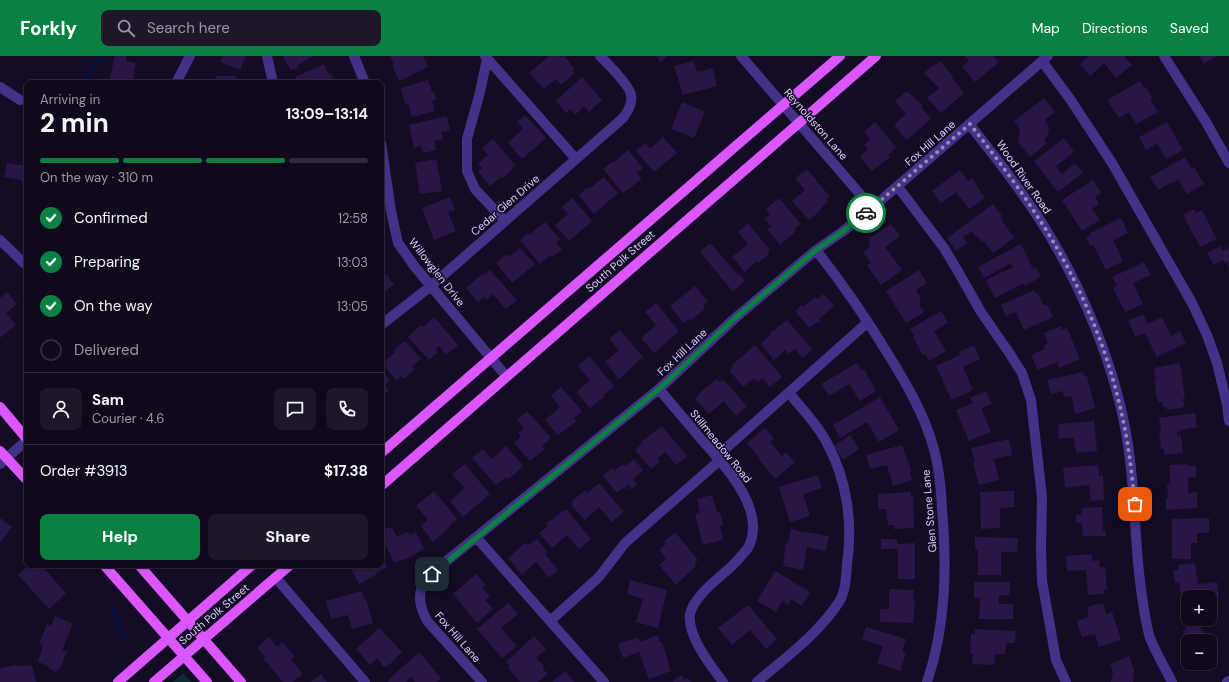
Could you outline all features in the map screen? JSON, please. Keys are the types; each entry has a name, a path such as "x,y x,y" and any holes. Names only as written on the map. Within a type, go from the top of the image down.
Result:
{"main road":[{"name":"South Polk Street","path":"384,449 840,56"},
{"name":"South Polk Street","path":"384,483 876,56"},
{"path":"0,408 24,436"},
{"path":"2,458 24,477"},
{"path":"107,568 207,682"},
{"path":"141,568 242,682"},
{"name":"South Polk Street","path":"118,682 249,568"},
{"name":"South Polk Street","path":"154,682 287,568"}],"street":[{"path":"178,80 190,56"},
{"path":"267,56 272,80"},
{"path":"354,56 364,80"},
{"name":"Cedar Glen Drive","path":"384,323 430,286 623,118 630,105 632,95 625,84 600,56"},
{"name":"Reynoldston Lane","path":"741,56 872,208"},
{"path":"1164,56 1206,122 1229,163"},
{"path":"486,57 576,159"},
{"path":"486,57 480,92 466,139 467,171 475,189 505,221"},
{"path":"1045,59 1112,163 1192,303 1208,335 1217,363 1227,404 1229,421"},
{"name":"Fox Hill Lane","path":"482,682 428,622 422,613 420,592 426,580 476,537 659,389 734,319 816,250 872,208 1045,59"},
{"path":"0,87 20,100"},
{"name":"Wood River Road","path":"970,124 1040,220 1068,269 1096,331 1115,386 1128,445 1135,504 1138,571 1150,638 1172,682"},
{"name":"Willowglen Drive","path":"384,163 391,211 398,244 430,286 506,376"},
{"path":"898,186 944,248 981,312 1022,373 1032,400 1042,497 1042,581 1056,660 1066,682"},
{"path":"0,240 24,263"},
{"name":"Glen Stone Lane","path":"816,250 842,282 899,372 917,405 933,446 940,479 945,553 944,597 941,626 933,665 927,682"},
{"path":"550,621 599,577 625,544 788,393 868,322"},
{"name":"Stillmeadow Road","path":"659,389 740,487 746,499 753,522 753,540 748,548 698,600 690,615 691,628 700,647 708,662 723,682"},
{"path":"757,682 827,620 840,600 849,555 847,499 840,471 827,442 788,393"},
{"path":"2,458 24,441"},
{"path":"476,537 604,682"},
{"path":"276,578 365,682"}],"green space":[{"path":"183,673 191,682 173,682"}],"building":[{"path":"115,56 127,56 126,61 136,63 133,80 109,80"},
{"path":"223,56 246,56 240,70 220,62"},
{"path":"313,56 297,66 298,68 295,70 294,68 291,70 283,57"},
{"path":"390,56 423,56 428,67 399,81"},
{"path":"549,56 560,56 561,58 564,56 574,68 572,70 575,73 561,85 556,79 544,89 529,73"},
{"path":"656,56 667,56 661,62"},
{"path":"965,56 993,56 999,62 975,82 962,67 969,61"},
{"path":"1089,56 1124,56 1132,65 1116,78 1104,63 1090,76 1080,64"},
{"path":"1199,56 1217,56 1204,64"},
{"path":"694,61 697,72 713,68 717,86 683,95 674,66"},
{"path":"940,61 954,77 952,78 964,93 941,113 927,98 939,88 924,73"},
{"path":"324,64 328,74 330,73 334,80 296,80 295,77"},
{"path":"216,76 236,76 236,80 216,80"},
{"path":"582,77 602,100 589,112 584,106 575,115 570,109 566,113 556,101"},
{"path":"428,80 432,92 434,91 436,99 432,101 435,111 412,117 408,103 405,104 401,88"},
{"path":"1140,81 1144,88 1146,87 1152,98 1150,99 1158,112 1136,124 1129,112 1119,118 1107,100"},
{"path":"907,91 923,106 921,107 931,119 906,140 894,125 906,114 895,101"},
{"path":"1044,98 1055,112 1045,120 1049,128 1048,134 1044,140 1047,143 1030,157 1018,142 1020,129 1014,121"},
{"path":"682,102 705,112 694,138 671,129"},
{"path":"525,115 546,138 522,159 508,143 523,129 517,122"},
{"path":"447,116 450,131 441,132 443,139 434,141 436,150 423,153 421,146 414,148 409,125"},
{"path":"875,122 896,147 888,155 890,157 872,171 860,157 868,149 864,145 870,139 864,132"},
{"path":"1167,122 1183,150 1166,159 1157,144 1146,150 1139,137"},
{"path":"663,137 677,153 654,172 636,151 645,143 650,149"},
{"path":"1064,138 1074,152 1056,166 1062,174 1075,163 1083,173 1058,192 1034,161"},
{"path":"493,139 515,165 512,168 513,169 502,179 501,177 490,186 478,172 482,168 478,163 488,155 482,148"},
{"path":"628,150 643,168 637,173 642,179 623,193 603,169 612,162 613,163"},
{"path":"1185,157 1191,168 1194,167 1204,184 1187,194 1178,179 1158,190 1150,177"},
{"path":"436,159 442,191 420,194 415,163"},
{"path":"7,163 24,166 24,183 22,183 22,180 4,177"},
{"path":"807,169 830,197 826,200 828,202 820,209 821,210 809,220 792,201 805,190 795,178"},
{"path":"960,170 968,181 972,178 985,198 969,209 956,192 941,203 932,191"},
{"path":"604,177 618,193 594,214 579,195 588,187 589,189"},
{"path":"1093,180 1101,193 1095,197 1099,204 1092,209 1100,220 1082,231 1062,200"},
{"path":"450,197 455,210 448,212 456,231 434,240 422,208"},
{"path":"572,198 592,221 569,241 555,225 568,214 562,207"},
{"path":"779,198 801,224 794,229 796,231 780,245 767,229 771,226 765,219 770,214 766,209"},
{"path":"993,204 1002,216 1000,217 1014,238 993,253 984,241 982,242 977,236 976,237 972,231 963,237 967,243 956,251 947,238"},
{"path":"1194,209 1196,213 1202,210 1217,239 1200,247 1183,215"},
{"path":"1121,218 1128,233 1113,240 1123,261 1106,270 1093,244 1090,246 1086,237 1091,235 1090,233"},
{"path":"545,222 560,239 556,243 562,249 552,257 550,255 540,264 520,240 528,233 529,235"},
{"path":"748,223 770,250 767,253 769,254 758,263 757,261 745,272 732,257 748,244 738,232"},
{"path":"891,224 900,236 885,247 902,270 881,285 867,265 871,263 863,252 869,248 870,238"},
{"path":"710,243 745,281 733,292 700,252"},
{"path":"1021,244 1033,269 1036,267 1041,277 1024,286 1023,283 995,298 986,280 1013,267 1011,263 984,278 978,267"},
{"path":"1220,246 1222,251 1229,247 1229,268 1223,260 1214,265 1207,253"},
{"path":"520,248 535,264 512,283 496,263 506,254 509,257"},
{"path":"1144,262 1151,275 1133,283 1143,304 1125,312 1113,288 1117,286 1112,277"},
{"path":"490,270 517,300 506,309 493,294 486,300 484,297 478,302 466,288 482,274 484,275"},
{"path":"919,270 927,283 916,290 921,299 919,304 924,312 906,323 886,291"},
{"path":"384,272 394,284 384,292"},
{"path":"695,286 708,302 703,306 705,309 691,320 689,319 684,323 670,306"},
{"path":"1034,290 1036,294 1038,293 1044,306 1047,304 1053,317 1024,330 1016,312 1006,316 1001,305"},
{"path":"7,292 17,304 6,313 16,325 0,338 0,298"},
{"path":"824,294 834,306 819,319 821,321 809,328 795,311 802,305 803,307 815,297 817,299"},
{"path":"656,303 679,331 654,353 641,338 656,325 645,312"},
{"path":"941,311 948,323 934,331 946,351 929,361 925,354 923,355 913,337 915,336 910,329"},
{"path":"1143,314 1148,324 1162,317 1171,336 1180,331 1186,343 1157,357 1145,333 1136,337 1128,321"},
{"path":"434,317 458,345 446,355 439,346 435,349 438,352 429,360 408,337 421,325 423,327"},
{"path":"787,320 813,350 802,358 795,349 789,354 785,350 774,360 761,344 771,334 770,333"},
{"path":"1061,326 1062,330 1067,328 1080,359 1059,368 1057,362 1038,370 1031,355 1045,349 1044,345 1048,343 1044,333"},
{"path":"620,330 643,357 619,379 605,362 619,350 609,339"},
{"path":"405,341 421,359 412,366 415,369 404,379 401,376 396,380 384,365 384,361 396,352 394,350"},
{"path":"755,345 782,377 770,387 763,378 758,382 754,378 743,387 729,370 733,367 732,365"},
{"path":"974,345 980,359 963,367 973,390 952,400 936,366 960,355 959,352"},
{"path":"589,356 614,386 603,396 604,397 590,408 576,392 590,380 578,366"},
{"path":"857,363 862,371 864,369 876,391 860,401 849,384 829,396 821,384"},
{"path":"1180,363 1185,398 1183,398 1184,407 1167,410 1166,406 1163,407 1162,402 1158,403 1154,381 1156,381 1154,368"},
{"path":"1083,372 1084,376 1087,376 1095,408 1075,414 1072,396 1064,397 1063,391 1051,394 1047,380"},
{"path":"384,373 390,380 385,385 389,390 384,394"},
{"path":"717,379 719,382 723,379 747,406 736,416 724,401 709,414 695,399 699,395 698,394"},
{"path":"561,387 582,411 574,418 577,421 558,435 545,420 560,407 551,396"},
{"path":"986,391 992,404 981,408 991,432 969,441 956,410 973,403 970,398"},
{"path":"880,397 899,430 879,442 867,422 840,438 833,425"},
{"path":"527,411 551,438 542,446 545,449 530,461 514,443 521,437 518,433 524,428 517,420"},
{"path":"1195,413 1197,427 1179,430 1177,432 1177,436 1181,435 1183,453 1164,455 1164,449 1161,449 1159,418"},
{"path":"1091,420 1094,420 1097,451 1076,453 1074,437 1059,439 1058,424 1092,421"},
{"path":"662,426 687,456 676,465 665,452 658,458 660,461 651,469 635,450 642,444 641,442"},
{"path":"765,428 774,439 770,442 782,456 786,452 795,462 775,479 747,443"},
{"path":"850,435 859,449 843,460 834,446"},
{"path":"1009,439 1012,455 993,459 999,480 979,485 973,463 975,462 971,448"},
{"path":"902,445 911,470 912,480 893,486 887,465 870,469 866,455"},
{"path":"506,446 523,466 511,477 507,479 506,477 496,485 472,458 483,449 492,459"},
{"path":"634,459 643,470 633,479 637,484 632,489 628,484 626,486 628,488 626,490 624,487 617,493 603,476 612,468 614,471 623,464 625,466"},
{"path":"465,464 490,494 463,517 450,501 465,488 452,474"},
{"path":"1187,464 1187,466 1196,466 1196,477 1188,477 1188,493 1197,492 1197,508 1166,510 1166,498 1168,498 1167,484 1170,484 1170,465"},
{"path":"1098,465 1099,476 1103,475 1104,500 1091,501 1089,485 1065,488 1063,468"},
{"path":"818,475 822,488 803,494 810,516 790,522 779,487"},
{"path":"599,483 624,512 612,522 599,507 585,520 572,506 573,505 571,502 585,490 587,493"},
{"path":"434,491 457,519 433,542 421,526 428,520 416,506"},
{"path":"1014,491 1014,507 1000,508 1000,528 981,529 980,492"},
{"path":"911,492 911,498 913,497 914,528 894,529 894,525 888,525 886,509 878,509 878,494"},
{"path":"712,495 717,512 720,512 723,525 720,526 723,540 703,545 695,514 700,513 697,499"},
{"path":"1102,507 1103,531 1106,531 1106,536 1083,536 1082,523 1076,523 1076,515 1082,515 1082,508"},
{"path":"566,509 591,539 579,549 567,535 552,548 539,533 548,526 546,524"},
{"path":"0,518 12,527 0,543"},
{"path":"1209,518 1209,533 1197,533 1197,543 1191,543 1191,559 1172,559 1172,519"},
{"path":"389,527 390,529 392,528 397,537 408,532 410,535 416,532 424,549 404,560 394,563 384,541 384,530"},
{"path":"791,529 806,533 829,536 826,551 807,547 803,570 783,566 786,543 788,543"},
{"path":"675,532 698,560 694,564 696,566 676,585 659,565 666,559 659,550 666,544 664,542"},
{"path":"975,537 1018,538 1017,552 1001,552 1001,575 978,575 978,550 975,550"},
{"path":"537,539 547,552 545,554 558,570 549,578 536,562 522,575 508,558 524,544 527,543 529,545"},
{"path":"881,539 897,539 897,544 915,543 915,579 898,579 898,549 881,549"},
{"path":"1092,554 1092,561 1099,560 1100,567 1105,567 1107,589 1103,590 1104,594 1088,595 1086,570 1067,571 1066,556"},
{"path":"384,561 387,567 359,584 351,568 384,568"},
{"path":"1195,563 1198,584 1217,582 1219,598 1217,598 1217,590 1181,590 1181,596 1179,582 1175,583 1173,571 1179,570 1178,565"},
{"path":"26,568 44,568 66,593 49,609 18,575"},
{"path":"775,571 810,592 802,606 791,599 788,605 782,601 776,612 757,601"},
{"path":"476,574 486,585 482,588 490,597 485,600 493,609 477,623 453,594"},
{"path":"630,580 667,590 658,628 636,622 643,599 627,594"},
{"path":"974,582 1010,582 1010,595 999,595 999,604 1013,604 1013,619 979,619 980,598 974,598"},
{"path":"889,589 914,590 913,600 915,600 913,623 880,622 880,609 889,609"},
{"path":"362,591 373,623 352,629 348,615 331,619 326,601"},
{"path":"508,603 518,614 501,628 517,646 502,658 477,629"},
{"path":"1103,603 1106,614 1112,612 1121,640 1099,647 1095,634 1082,637 1077,622 1089,617 1087,607"},
{"path":"748,605 777,639 766,649 750,630 732,645 718,628"},
{"path":"55,616 73,624 62,650 67,652 59,670 57,669 56,672 48,668 49,666 38,662 43,645 39,644 47,624 51,626"},
{"path":"1200,626 1205,634 1184,634 1183,631 1186,629 1185,627"},
{"path":"866,627 906,639 902,652 906,653 900,671 877,663 883,646 862,639"},
{"path":"379,628 402,652 388,666 385,667 381,665 381,662 377,658 370,665 356,649"},
{"path":"975,629 1016,631 1015,643 1006,643 1005,654 995,654 994,665 972,664 973,654 970,653 971,634 975,634"},
{"path":"658,635 660,642 662,642 671,671 649,679 639,652 623,658 618,644 638,637 640,642"},
{"path":"534,636 546,649 536,658 544,666 542,668 548,674 538,682 520,682 508,668 510,666 506,662"},
{"path":"269,637 277,647 283,642 295,657 291,660 303,674 293,682 283,682 263,658 265,657 257,648"},
{"path":"419,652 441,678 437,682 415,682 411,677 406,682 389,682 388,680"},
{"path":"1129,656 1134,670 1133,682 1111,682 1113,672 1110,664"},
{"path":"16,665 32,665 36,682 0,682 0,668"},
{"path":"565,671 574,682 552,682"},
{"path":"321,674 327,682 311,682"},
{"path":"681,675 685,680 688,678 691,682 672,682"}],"waterway":[{"path":"86,80 99,56"},
{"path":"112,607 124,638"}],"way so far":[{"path":"866,213 970,124 1040,220 1077,286 1096,331 1115,386 1128,445 1135,504"}],"route":[{"path":"432,574 659,389 734,319 816,250 866,213"}]}
